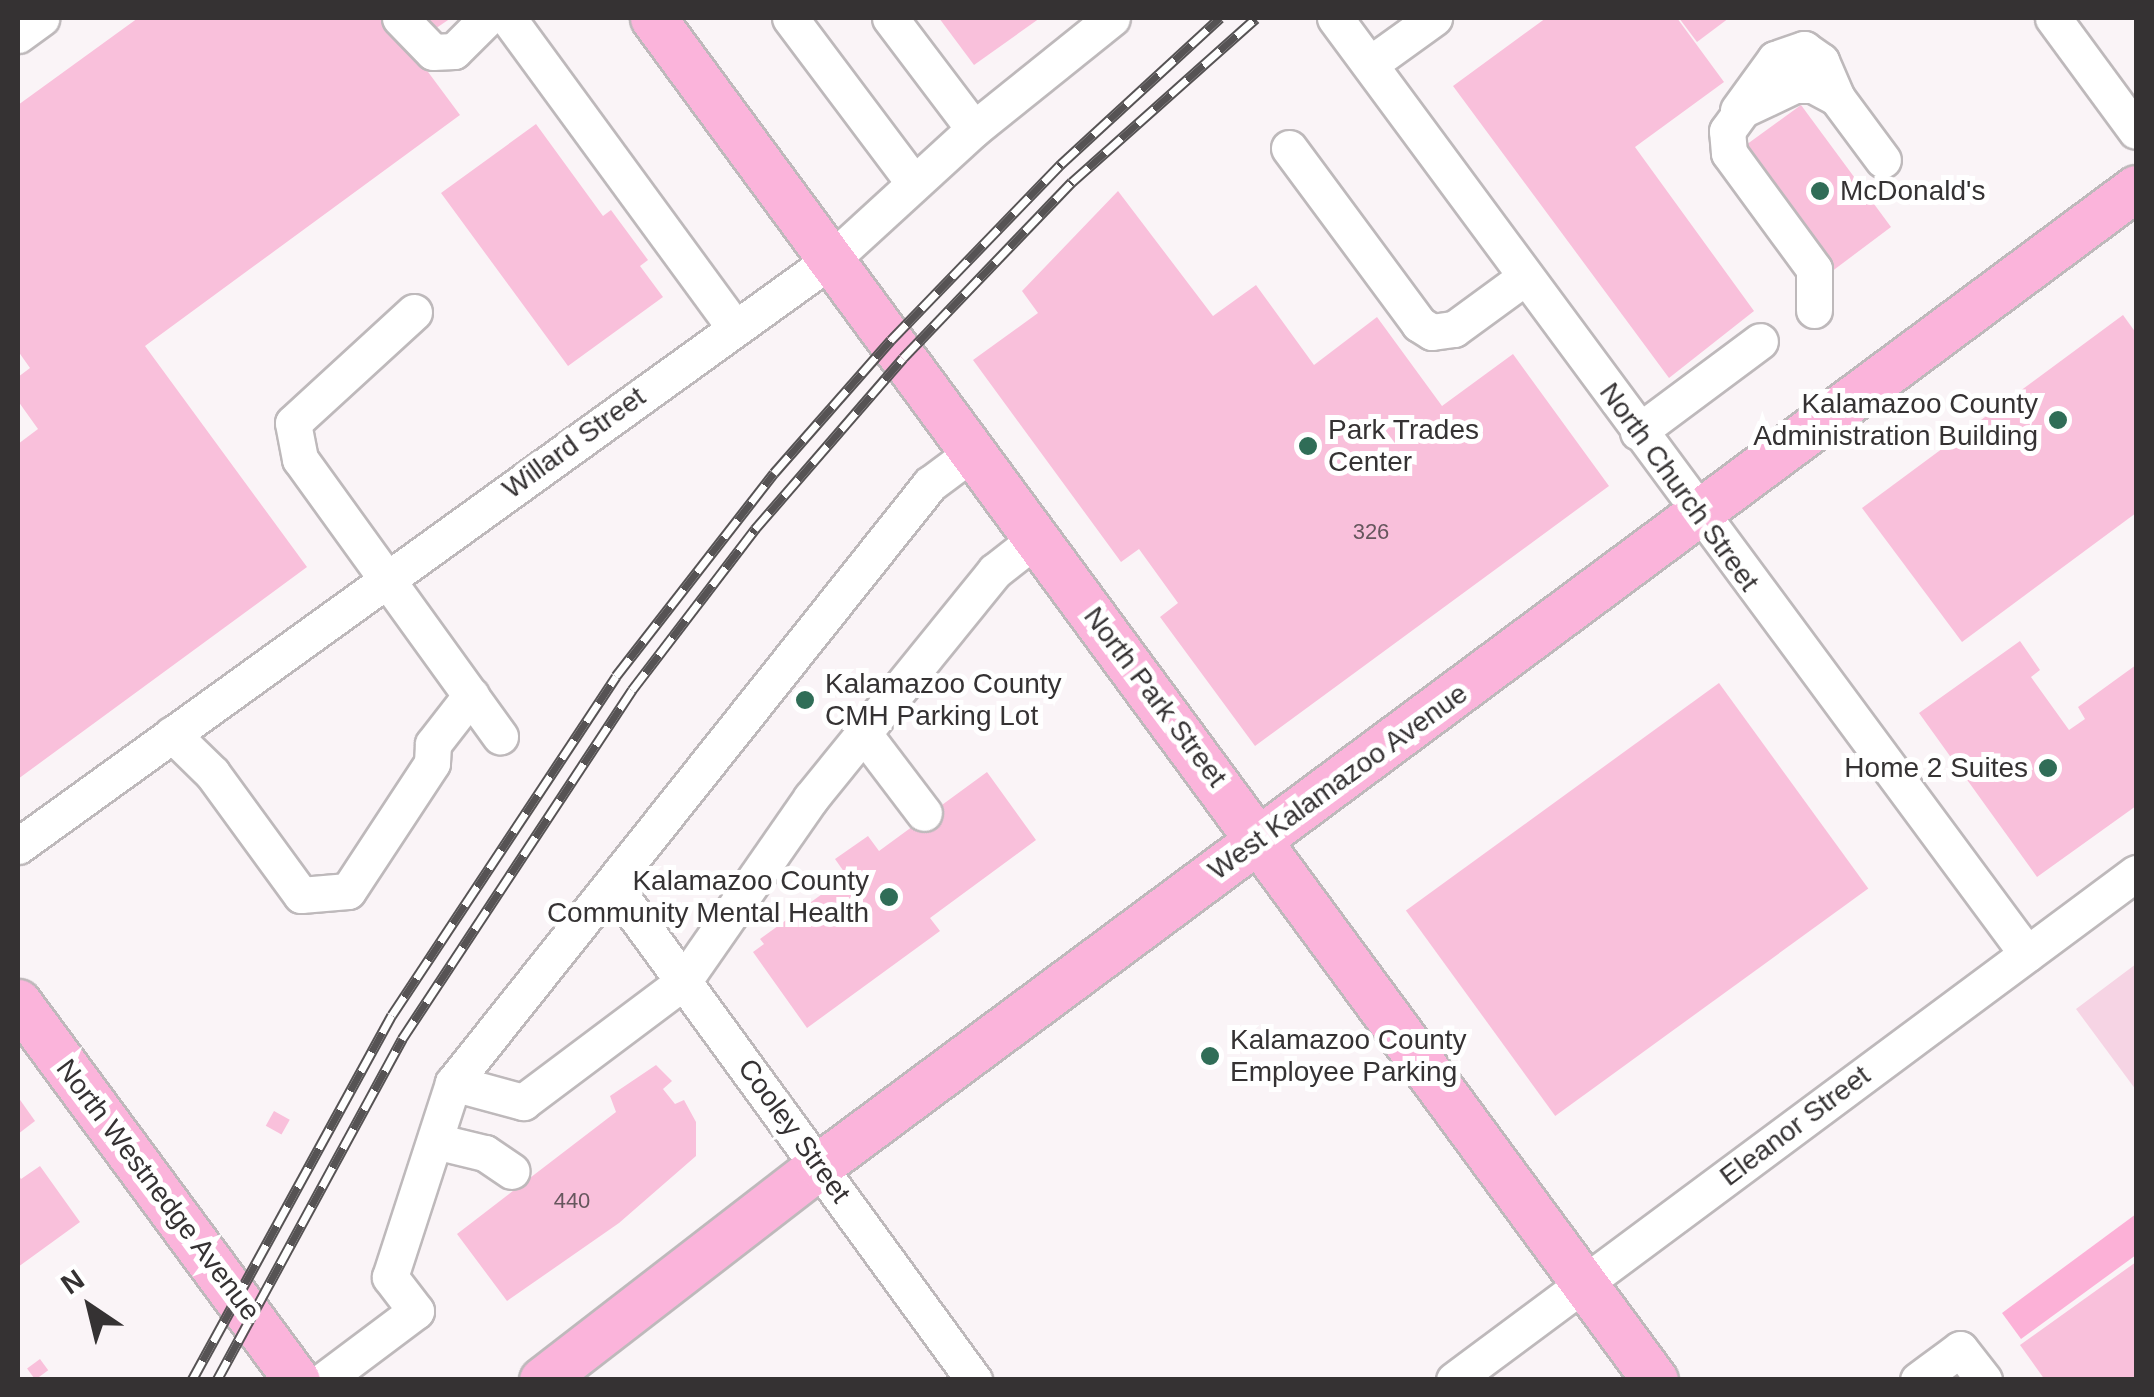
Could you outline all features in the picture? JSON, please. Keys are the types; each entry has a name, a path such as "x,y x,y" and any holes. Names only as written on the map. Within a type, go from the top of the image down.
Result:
{"main road":[{"name":"North Park Street","path":"653,18 1655,1380"},
{"name":"West Kalamazoo Avenue","path":"542,1380 820,1165 2136,188"},
{"name":"North Westnedge Avenue","path":"18,1002 297,1380"}],"street":[{"path":"18,35 41,18"},
{"path":"400,18 433,52 454,51 487,18"},
{"path":"508,18 735,328"},
{"path":"790,18 914,183"},
{"path":"890,18 974,129"},
{"name":"Willard Street","path":"18,846 832,259 974,129 1112,18"},
{"name":"North Church Street","path":"1336,18 1699,516 2027,954"},
{"path":"1370,64 1434,18"},
{"path":"2068,23 2136,130"},
{"path":"1814,310 1814,269 1729,154 1730,123 1768,67 1793,47 1821,61 1836,98 1883,160"},
{"path":"1289,148 1419,324 1432,332 1454,328 1525,278"},
{"path":"414,312 294,423 300,459 389,576 500,736"},
{"path":"1638,432 1760,341"},
{"path":"324,1380 416,1311 390,1277 454,1084 930,484 973,452"},
{"path":"454,1084 523,1102 683,982 864,734 995,571 1038,538"},
{"path":"172,734 212,774 301,895 348,891 432,763 433,744 472,695"},
{"path":"864,734 924,813"},
{"name":"Eleanor Street","path":"1454,1380 1582,1280 2136,873"},
{"name":"Cooley Street","path":"612,885 974,1380"},
{"path":"435,1140 485,1153 512,1171"},
{"path":"1918,1380 1960,1349 1984,1380"}],"shaded area":[{"path":"2136,964 2136,1090 2076,1009"},
{"path":"2136,1214 2136,1255 2021,1339 2002,1313"}],"building":[{"path":"138,18 388,18 460,115 145,346 307,567 18,779 18,444 38,429 18,401 18,377 30,368 18,351 18,105"},
{"path":"418,18 451,18 429,33"},
{"path":"939,18 1040,18 974,65"},
{"path":"1546,18 1677,18 1724,82 1635,147 1754,311 1669,378 1453,86"},
{"path":"1679,18 1729,18 1697,42"},
{"name":"McDonald's","path":"1801,105 1891,227 1831,272 1804,238 1810,232 1739,150"},
{"path":"536,124 603,216 611,210 648,260 640,266 663,297 568,366 441,193"},
{"name":"Park Trades Center","path":"1118,191 1213,316 1256,285 1314,365 1377,317 1442,406 1513,354 1609,486 1255,746 1160,617 1178,603 1139,549 1121,562 973,360 1038,313 1022,291"},
{"name":"Kalamazoo County Administration Building","path":"2123,315 2136,333 2136,513 1962,642 1862,508"},
{"name":"Home 2 Suites","path":"2020,641 2040,670 2031,677 2069,730 2085,719 2078,707 2136,665 2136,806 2037,877 1919,713"},
{"path":"1719,683 1868,888 1555,1116 1406,910"},
{"name":"Kalamazoo County Community Mental Health","path":"987,772 1036,840 930,918 940,931 807,1028 753,952 764,944 760,939 847,876 835,859 868,836 879,851"},
{"path":"656,1065 672,1081 663,1089 675,1104 684,1100 696,1122 696,1156 619,1223 507,1301 457,1234 616,1112 610,1096"},
{"path":"18,1097 35,1121 18,1134"},
{"path":"274,1111 290,1120 282,1135 266,1126"},
{"path":"40,1166 80,1222 18,1267 18,1174 21,1179"},
{"path":"2136,1262 2136,1380 2045,1380 2020,1345"},
{"path":"40,1359 48,1370 35,1380 27,1368"}],"railway":[{"path":"192,1380 392,1015 616,676 774,473 891,340 1061,164 1220,18"},
{"path":"217,1380 402,1039 632,690 755,529 903,358 1072,182 1256,18"}],"place":[{"name":"McDonald's","path":"1820,191"},
{"name":"Kalamazoo County Administration Building","path":"2058,420"},
{"name":"Park Trades Center","path":"1308,446"},
{"name":"Kalamazoo County CMH Parking Lot","path":"805,700"},
{"name":"Home 2 Suites","path":"2048,768"},
{"name":"Kalamazoo County Community Mental Health","path":"889,897"},
{"name":"Kalamazoo County Employee Parking","path":"1210,1056"}]}
